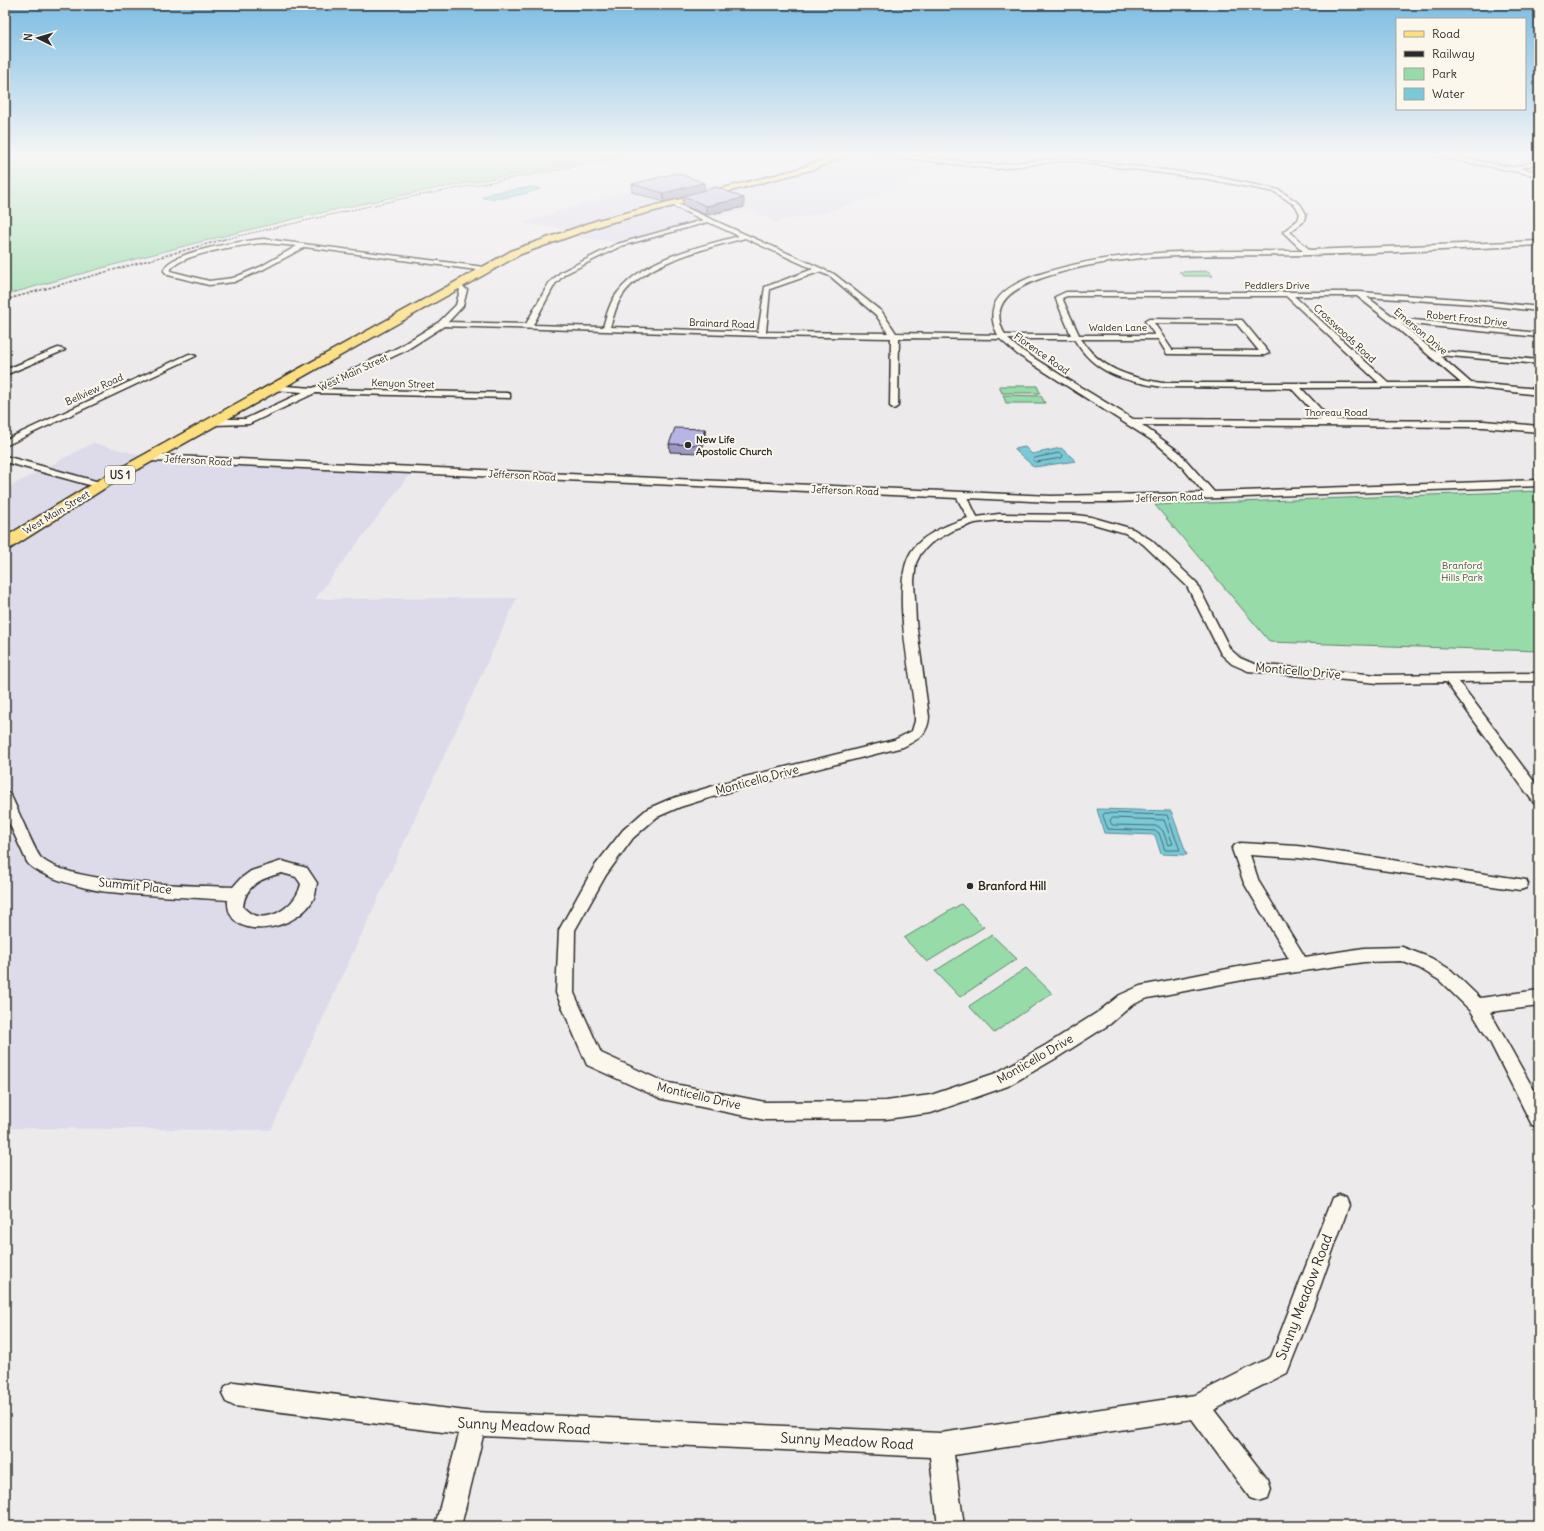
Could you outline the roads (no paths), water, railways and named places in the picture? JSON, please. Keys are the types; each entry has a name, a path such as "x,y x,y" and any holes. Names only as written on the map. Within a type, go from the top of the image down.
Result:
{"main road":[{"name":"West Main Street","path":"5,544 100,485 152,458 212,422 484,269 517,252 552,238 593,224"}],"street":[{"path":"528,327 552,282 563,273 620,245 692,224"},
{"path":"719,224 837,278 879,314 895,335 894,406"},
{"path":"1296,224 1286,232 1309,253"},
{"path":"606,329 620,293 628,283 681,255 746,236"},
{"path":"304,245 262,268 234,280 221,283 194,280 170,274 167,271 170,264 181,259 241,243 272,241 304,245 484,269"},
{"name":"Florence Road","path":"1212,496 1170,448 1132,422 1054,375 1023,354 1002,337 994,312 998,302 1017,286 1065,268 1130,257 1181,253 1309,253 1539,243"},
{"path":"762,334 767,288 820,269"},
{"name":"West Main Street","path":"212,422 246,422 402,349 442,324 459,306 464,290 457,284"},
{"name":"Peddlers Drive","path":"1539,309 1475,302 1359,294 1060,295 1058,297 1076,336 1087,353 1099,364 1117,373 1140,381 1162,385 1469,385 1539,392"},
{"name":"Emerson Drive","path":"1359,294 1432,352 1469,385"},
{"name":"Crosswoods Road","path":"1289,295 1387,386"},
{"name":"Robert Frost Drive","path":"1393,320 1539,335"},
{"path":"1149,321 1239,322 1265,353 1170,352 1159,337 1149,321"},
{"name":"Brainard Road","path":"442,324 762,334 1002,337"},
{"path":"1002,337 1076,336"},
{"name":"Walden Lane","path":"1076,336 1159,337"},
{"path":"5,373 61,350"},
{"path":"1432,352 1539,362"},
{"name":"Bellview Road","path":"5,443 192,356"},
{"path":"1294,386 1328,423"},
{"name":"Kenyon Street","path":"274,387 314,390 507,396"},
{"name":"Thoreau Road","path":"1132,422 1484,424 1539,429"},
{"name":"Jefferson Road","path":"152,458 961,495 1108,499 1539,483"},
{"path":"5,459 100,485"},
{"path":"961,495 974,520"},
{"path":"991,496 999,517"},
{"name":"Monticello Drive","path":"1539,677 1378,679 1252,668 1236,661 1225,651 1192,584 1147,542 1129,531 1091,520 999,517 974,520 958,524 935,537 915,552 909,565 910,634 916,665 923,721 916,734 898,744 737,784 675,803 652,813 628,834 600,871 567,930 565,993 594,1059 662,1090 765,1111 886,1110 931,1104 1001,1080 1104,1018 1126,1000 1146,991 1243,973 1364,955 1402,954 1425,963 1445,975 1476,1006 1497,1038 1539,1118"},
{"path":"1449,677 1539,799"},
{"name":"Summit Place","path":"5,798 35,862 56,873 108,886 237,894"},
{"path":"1301,965 1252,883 1240,849 1298,852 1520,884"},
{"path":"282,867 296,869 306,875 309,881 309,890 304,901 292,912 279,919 268,922 255,923 242,919 235,910 237,894 248,881 264,871 282,867"},
{"path":"1476,1006 1539,998"},
{"name":"Sunny Meadow Road","path":"234,1394 474,1424 941,1445 1197,1406 1279,1365 1340,1205"},
{"path":"1197,1406 1259,1489"},
{"path":"448,1526 474,1424"},
{"path":"941,1445 952,1526"}],"water":[{"path":"1025,447 1032,454 1061,448 1076,461 1034,467 1014,449"},
{"path":"1097,809 1171,811 1187,855 1161,854 1155,835 1104,833"}],"railway":[{"path":"223,239 289,224"},
{"path":"5,300 223,239"}],"place":[{"name":"New Life Apostolic Church","path":"688,445"},
{"name":"Branford Hill","path":"970,886"}],"park label":[{"name":"Branford Hills Park","path":"1462,570"}]}
